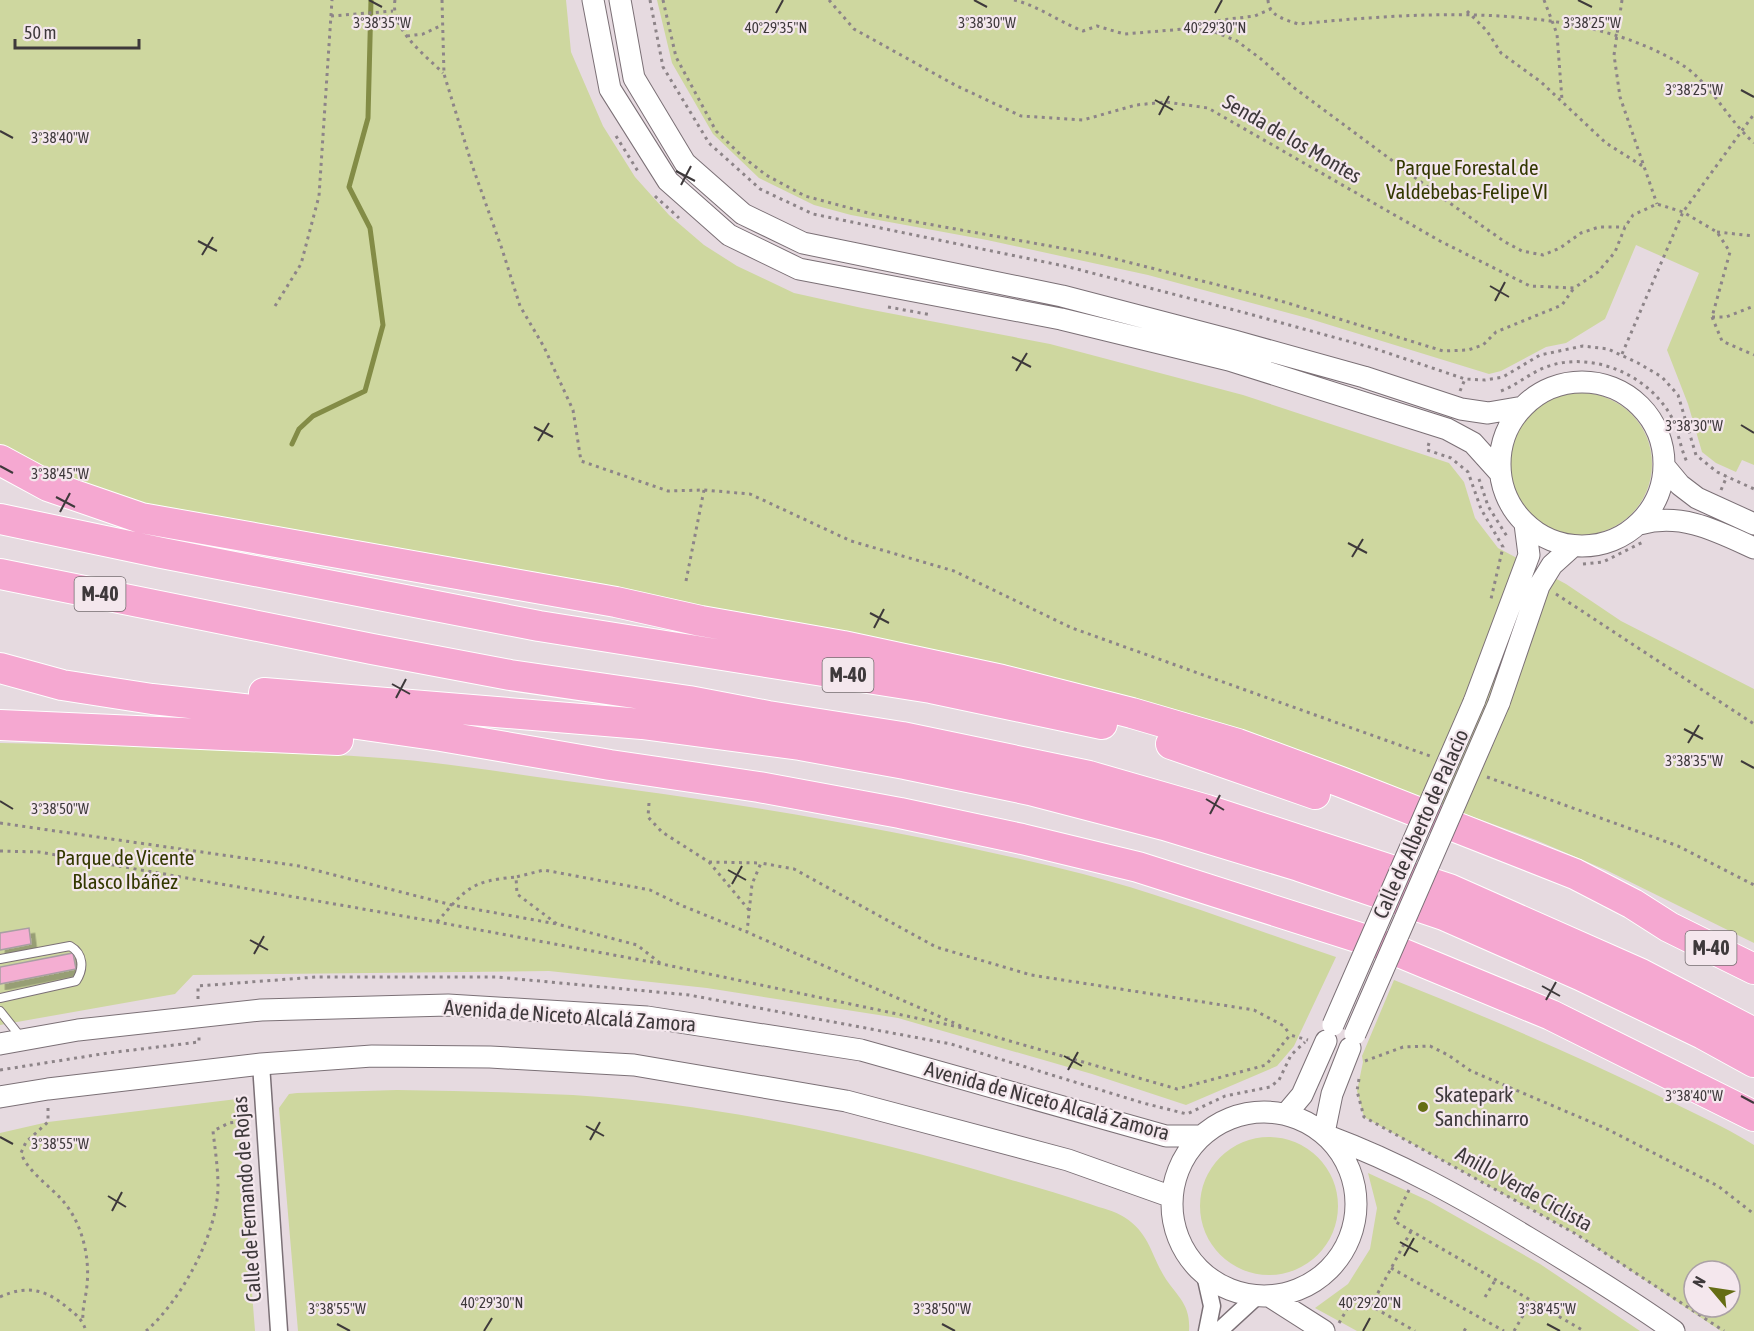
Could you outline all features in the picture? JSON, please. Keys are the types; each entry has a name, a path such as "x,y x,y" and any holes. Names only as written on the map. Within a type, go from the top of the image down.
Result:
{"highway":[{"path":"0,460 48,486 141,518 616,602 701,621 843,646 1002,680 1132,713 1238,744 1575,874 1633,904 1669,927"},
{"name":"M-40","path":"0,519 162,553 539,626 931,688 1131,730 1464,845 1629,914 1669,927 1754,969"},
{"name":"M-40","path":"0,574 510,675 689,701 902,738 1089,776 1207,810 1449,890 1641,974 1754,1033"},
{"path":"0,592 50,601 200,615"},
{"path":"0,660 22,667 126,685 305,695 642,724 800,745 1030,790 1164,825 1299,866 1444,915 1580,975 1703,1034 1754,1062"},
{"path":"0,668 62,685 152,699 281,713 441,736 610,765 759,787 900,813 1138,867 1382,945 1551,1015 1754,1116"},
{"path":"0,725 316,738 610,765"}],"street":[{"path":"593,0 610,89 668,181 729,235 799,269 1061,320 1229,360 1447,429 1473,443 1500,473"},
{"path":"620,0 634,78 685,163 743,214 804,243 1073,299 1353,374 1461,409 1488,413 1523,406"},
{"path":"1645,531 1662,488 1665,467 1662,442 1652,419 1636,401 1615,388 1591,381 1566,383 1543,392 1523,406 1509,426 1501,449 1500,473 1504,492 1513,510 1526,524 1573,556 1645,531 1656,519 1671,519 1705,526 1754,548"},
{"path":"1665,467 1680,485 1696,498 1754,524"},
{"name":"Calle de Alberto de Palacio","path":"1286,1114 1302,1095 1322,1035 1474,702 1529,555 1526,524"},
{"name":"Calle de Alberto de Palacio","path":"1325,1134 1332,1094 1357,1050 1499,703 1539,586 1552,566 1573,556"},
{"name":"Avenida de Niceto Alcalá Zamora","path":"0,1044 89,1029 261,1010 448,1005 646,1017 861,1050 1167,1136 1201,1136"},
{"path":"0,1097 48,1089 261,1064 372,1056 490,1057 634,1065 846,1101 1068,1160 1172,1197"},
{"name":"Calle de Fernando de Rojas","path":"261,1064 279,1331"},
{"path":"1325,1134 1342,1153 1352,1175 1356,1199 1354,1223 1346,1246 1332,1266 1320,1276 1292,1292 1263,1296 1230,1290 1205,1275 1186,1253 1174,1226 1172,1197 1176,1174 1186,1154 1201,1136 1220,1123 1241,1114 1264,1111 1286,1114 1306,1121 1325,1134 1358,1147 1456,1194 1615,1290 1674,1331"},
{"path":"1205,1275 1212,1305 1208,1331"},
{"path":"1219,1331 1263,1296"},
{"path":"1263,1296 1323,1331"}],"lane":[{"path":"0,959 70,946 79,954 82,968 76,981 0,998"},
{"path":"0,1011 23,1040"}],"path":[{"path":"275,306 301,264 319,196 332,0"},
{"path":"395,0 393,11 407,36 444,74"},
{"path":"442,0 444,74 520,306 544,347 573,410 581,461 668,491 704,490 750,494 851,541 954,571 1072,628 1438,759"},
{"path":"650,0 663,67 709,143 760,189 813,214 1069,267 1362,345 1465,379 1485,380 1503,377 1540,355 1583,346 1608,349 1622,354 1662,377 1678,395 1696,455 1707,465 1754,489"},
{"path":"663,0 676,57 716,131 766,175 805,196 872,214 1100,255 1281,300 1443,351 1468,350 1483,345 1496,332 1562,305 1574,288 1598,272 1610,259 1633,215 1657,204 1683,212 1717,232 1754,236"},
{"name":"Senda de los Montes","path":"829,0 854,29 955,86 1021,116 1083,120 1136,105 1166,102 1208,108 1440,241 1530,286 1574,288"},
{"path":"1014,0 1026,3 1064,24 1083,31 1097,26 1124,34 1212,31 1237,41 1293,87 1444,199 1505,242 1522,251 1543,255 1560,248 1581,233 1599,227 1625,227"},
{"path":"1268,0 1275,16 1298,24 1467,11 1558,16"},
{"path":"1544,0 1557,34 1562,102"},
{"path":"1622,0 1614,55 1620,97 1657,204"},
{"path":"1195,30 1221,20 1254,16 1271,9"},
{"path":"331,15 393,11"},
{"path":"1467,11 1487,31 1501,53 1541,82 1606,143 1644,167"},
{"path":"1578,21 1618,31 1667,55 1689,69 1719,101 1741,131 1754,143"},
{"path":"407,36 423,34 442,24"},
{"path":"1622,354 1683,212 1754,114"},
{"path":"1717,232 1730,252 1712,317 1722,341 1754,355"},
{"path":"1712,317 1726,316 1754,306"},
{"path":"1495,393 1544,367 1561,363 1584,362 1608,366 1641,383 1658,397 1673,422 1690,468"},
{"path":"1465,379 1460,392 1467,394"},
{"path":"1429,442 1426,450 1450,458 1468,472 1481,509 1503,547 1491,605"},
{"path":"1476,472 1488,506 1510,542"},
{"path":"1718,496 1727,476"},
{"path":"686,581 704,490"},
{"path":"1573,556 1603,562 1645,531"},
{"path":"1554,593 1754,724"},
{"path":"1487,777 1678,846 1754,885"},
{"path":"649,802 648,817 662,832 709,862 749,910"},
{"path":"0,823 299,866 452,904 557,924 637,945 662,964"},
{"path":"0,851 39,852 662,964 968,1029 1177,1089 1266,1065 1290,1035"},
{"path":"709,862 760,863 795,869 936,947 1031,975 1254,1010 1284,1026 1290,1035"},
{"path":"747,932 752,884 760,863"},
{"path":"437,922 458,897 476,884 544,870 650,890 968,1029"},
{"path":"516,877 517,894 557,924"},
{"path":"1290,1035 1322,1035"},
{"path":"1357,1050 1430,1047 1471,1071 1605,1128 1656,1154 1718,1186 1754,1214"},
{"name":"Anillo Verde Ciclista","path":"1361,1071 1357,1091 1364,1117 1576,1234 1724,1331"},
{"path":"48,1089 48,1122 26,1142 21,1153 25,1162 66,1204 78,1229 87,1255 87,1286 82,1307 86,1331"},
{"path":"146,1331 159,1320 195,1269 212,1223 219,1187 213,1131 230,1123 264,1119"},
{"path":"1417,1175 1394,1221 1584,1331"},
{"path":"1371,1306 1411,1231"},
{"path":"1391,1268 1504,1331"},
{"path":"1485,1298 1496,1279"},
{"path":"0,1297 25,1289 55,1296 83,1321"},
{"path":"1334,1331 1353,1297 1415,1331"},
{"path":"1514,1331 1532,1300"}],"green space":[{"path":"0,0 566,0 571,52 603,126 635,177 669,215 704,245 737,266 794,293 1050,344 1243,395 1449,463 1464,482 1475,518 1498,548 1566,584 1621,621 1754,689 1754,943 1606,870 1536,840 1315,759 128,502 52,473 0,447"},
{"name":"Parque Forestal de Valdebebas-Felipe VI","path":"657,0 1754,0 1754,465 1742,460 1736,472 1716,463 1702,452 1688,404 1667,350 1699,273 1636,245 1605,319 1566,343 1546,347 1501,371 1489,374 1307,318 1148,275 987,240 851,215 814,205 759,178 713,134 672,63"},
{"path":"1581,393 1608,398 1631,414 1647,437 1652,464 1647,491 1631,514 1608,530 1581,535 1554,530 1531,514 1515,491 1510,464 1515,437 1531,414 1554,398"},
{"name":"Parque de Vicente Blasco Ibáñez","path":"0,743 144,746 404,760 757,808 953,844 1083,874 1178,903 1336,957 1294,1046 1277,1066 1186,1105 1092,1074 898,1018 707,988 549,971 193,975 175,994 0,1025"},
{"path":"1394,980 1589,1063 1704,1118 1754,1145 1754,1331 1721,1331 1703,1319 1742,1319 1742,1259 1682,1259 1682,1305 1576,1234 1364,1117 1357,1091 1363,1062 1362,1056"},
{"path":"397,1090 573,1095 628,1099 738,1114 902,1149 1049,1191 1116,1213 1139,1230 1164,1276 1182,1300 1188,1313 1189,1331 298,1331 279,1108 289,1094"},
{"path":"237,1099 255,1331 0,1331 0,1133 48,1122"},
{"path":"1269,1137 1296,1142 1318,1157 1333,1179 1338,1206 1333,1233 1318,1255 1296,1270 1269,1275 1242,1270 1220,1255 1205,1233 1200,1206 1205,1179 1220,1157 1242,1142"},
{"path":"1368,1173 1429,1201 1540,1264 1640,1331 1357,1331 1315,1308 1348,1284 1370,1249 1377,1208"}],"building":[{"path":"29,928 31,944 0,950 0,933"},
{"path":"73,953 76,969 0,984 0,967"}],"waterway":[{"path":"292,444 299,429 313,416 365,391 383,325 370,228 349,187 368,118 371,0"}],"place":[{"name":"Skatepark Sanchinarro","path":"1423,1107"}]}
